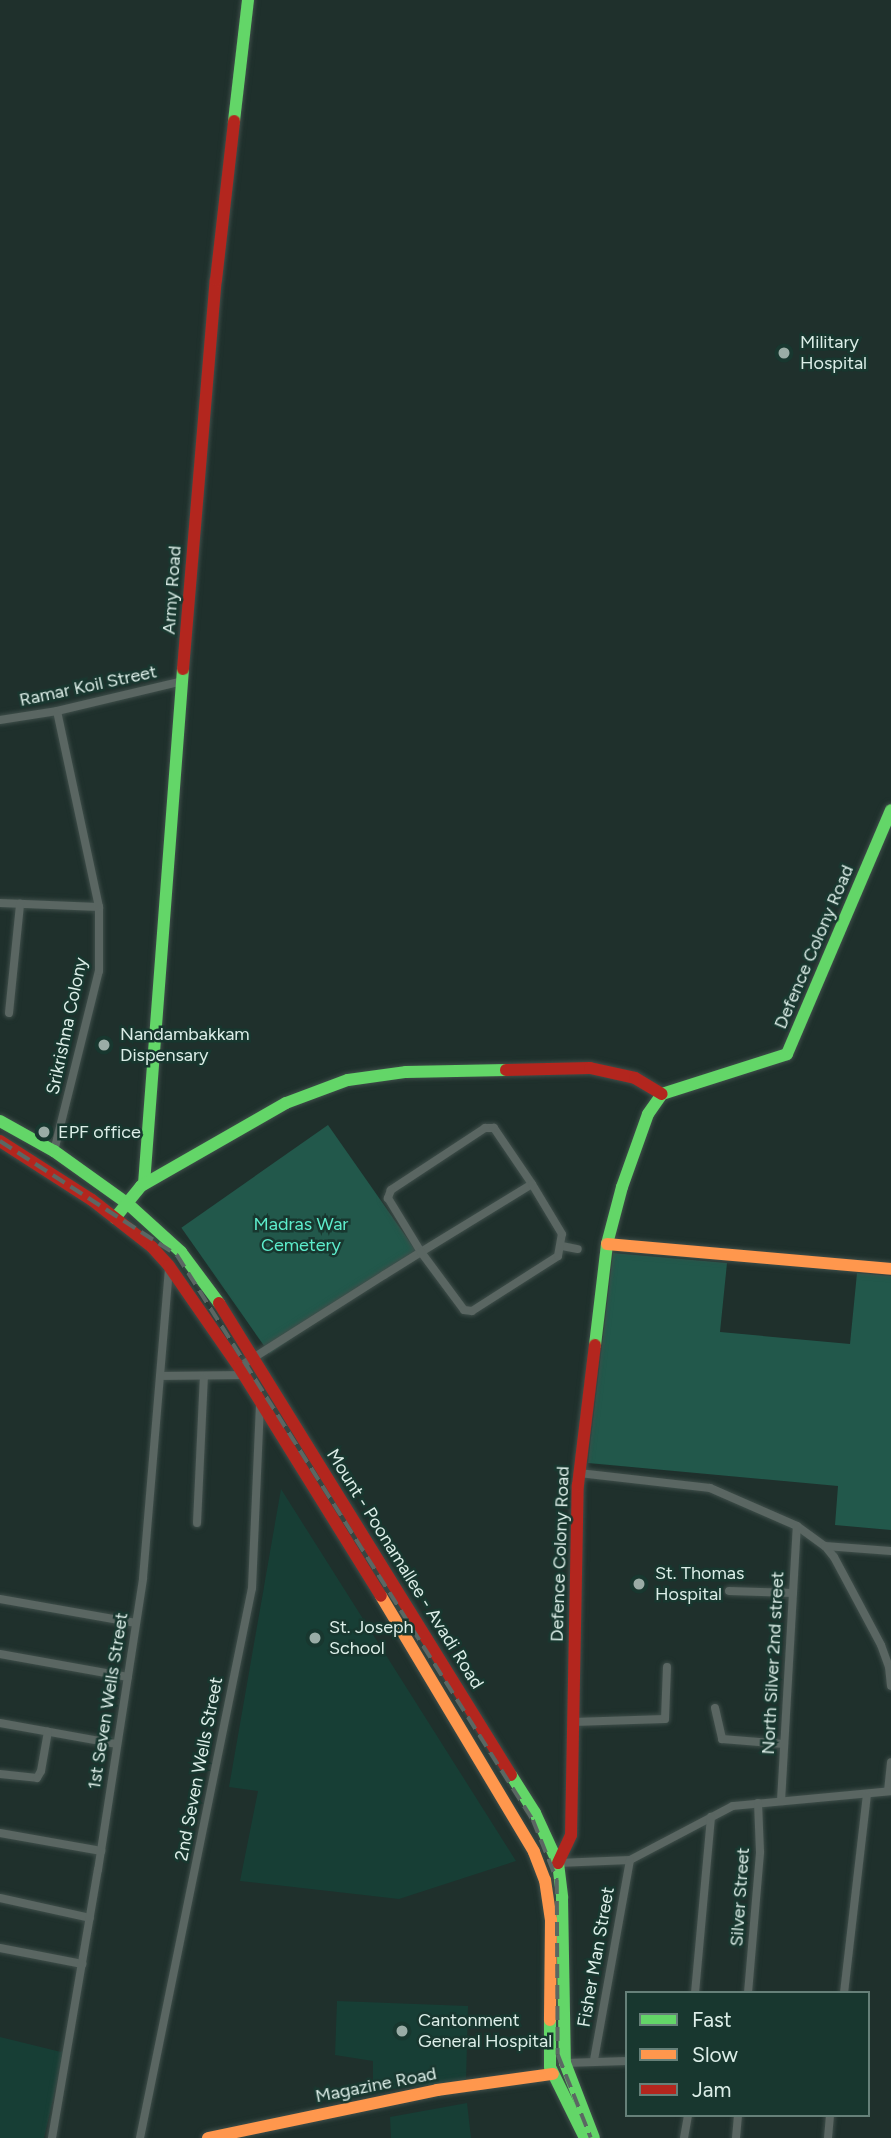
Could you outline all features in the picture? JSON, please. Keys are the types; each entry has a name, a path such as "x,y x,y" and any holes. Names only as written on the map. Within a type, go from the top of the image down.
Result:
{"main road":[{"name":"Army Road","path":"144,1184 216,280 248,0"},
{"name":"Defence Colony Road","path":"558,1863 571,1835 579,1474 607,1244 642,1129 653,1105 662,1094 787,1054 891,810"},
{"path":"115,1218 144,1184 285,1103 319,1089 376,1075 590,1068 635,1078 662,1094"},
{"name":"Mount - Poonamallee - Avadi Road","path":"0,1121 54,1152 127,1203 181,1252 219,1303 254,1358 535,1813 558,1863 562,1898 565,2063 587,2137"},
{"name":"Mount - Poonamallee - Avadi Road","path":"1,1146 115,1218 170,1266 241,1371 399,1625 534,1852 545,1881 551,1920 549,2045 553,2074 587,2137"},
{"path":"607,1244 891,1269"},
{"name":"Magazine Road","path":"208,2138 437,2090 553,2074"}],"street":[{"name":"Ramar Koil Street","path":"0,720 57,711 183,681"},
{"name":"Srikrishna Colony","path":"54,1152 99,971 99,907 57,711"},
{"path":"0,903 99,907"},
{"path":"9,1013 20,904"},
{"path":"485,1128 494,1128 562,1234 562,1246 558,1256 472,1311 464,1310 422,1252 388,1198 391,1190 485,1128"},
{"path":"160,1376 204,1377 241,1371 254,1358 532,1184"},
{"path":"562,1246 579,1249"},
{"name":"1st Seven Wells Street","path":"52,2138 101,1851 148,1538 170,1266"},
{"path":"197,1523 204,1377"},
{"name":"2nd Seven Wells Street","path":"140,2138 252,1588 260,1402"},
{"path":"579,1474 710,1488 797,1526 825,1546 849,1584 881,1645 891,1686"},
{"name":"North Silver 2nd street","path":"781,1801 797,1526"},
{"path":"825,1546 891,1551"},
{"path":"729,1591 793,1593"},
{"path":"0,1599 136,1623"},
{"path":"0,1654 128,1677"},
{"path":"573,1722 665,1719 667,1667"},
{"path":"715,1708 722,1739 784,1744"},
{"path":"0,1723 117,1744"},
{"path":"0,1774 37,1778 41,1771 48,1732"},
{"path":"558,1863 630,1860 733,1806 889,1791 891,1762"},
{"path":"844,1991 867,1795"},
{"name":"Silver Street","path":"748,1991 760,1852 758,1803"},
{"path":"695,1991 711,1817"},
{"path":"0,1833 101,1851"},
{"name":"Fisher Man Street","path":"594,2060 630,1860"},
{"path":"0,1898 90,1918"},
{"path":"0,1948 82,1964"},
{"path":"565,2063 625,2061"},
{"path":"684,2138 688,2117"},
{"path":"736,2138 738,2117"},
{"path":"828,2138 830,2117"}],"shaded area":[{"name":"St. Joseph School","path":"281,1489 516,1861 399,1899 240,1881 258,1791 229,1787"},
{"name":"Cantonment General Hospital","path":"337,2001 468,2006 466,2081 373,2091 373,2061 335,2055"},
{"path":"0,2037 61,2052 65,2048 44,2138 0,2138"},
{"path":"467,2103 471,2138 391,2138 390,2117"}],"green space":[{"name":"Madras War Cemetery","path":"328,1125 416,1251 270,1354 181,1228"},
{"path":"613,1253 727,1263 720,1332 850,1344 857,1273 891,1276 891,1530 835,1525 838,1486 588,1463"}],"railway":[{"path":"0,1141 177,1255 533,1820 557,1880 558,2055 591,2138"}],"traffic: fast":[{"path":"234,121 248,0"},
{"path":"144,1184 183,669"},
{"path":"595,1345 607,1244 622,1187 648,1114 662,1094 787,1054 891,810"},
{"path":"115,1218 141,1186 286,1103 348,1080 406,1072 506,1070"},
{"path":"0,1121 54,1151 127,1203 181,1252 219,1303"},
{"path":"511,1775 535,1813 558,1863 562,1898 565,2063 594,2138"},
{"path":"550,2020 550,2067 585,2138"}],"traffic: slow":[{"path":"607,1244 891,1269"},
{"path":"381,1596 534,1852 545,1880 551,1920 550,2020"},
{"path":"208,2138 437,2090 553,2074"}],"traffic: jam":[{"path":"183,669 216,280 234,121"},
{"path":"506,1070 590,1068 635,1078 662,1094"},
{"path":"0,1141 92,1200 152,1247 169,1266 239,1367 381,1596"},
{"path":"219,1303 511,1775"},
{"path":"558,1863 571,1835 578,1485 595,1345"}],"place":[{"name":"Military Hospital","path":"784,353"},
{"name":"Nandambakkam Dispensary","path":"104,1045"},
{"name":"EPF office","path":"44,1132"},
{"name":"St. Thomas Hospital","path":"639,1584"},
{"name":"St. Joseph School","path":"315,1638"},
{"name":"Cantonment General Hospital","path":"402,2031"}]}
